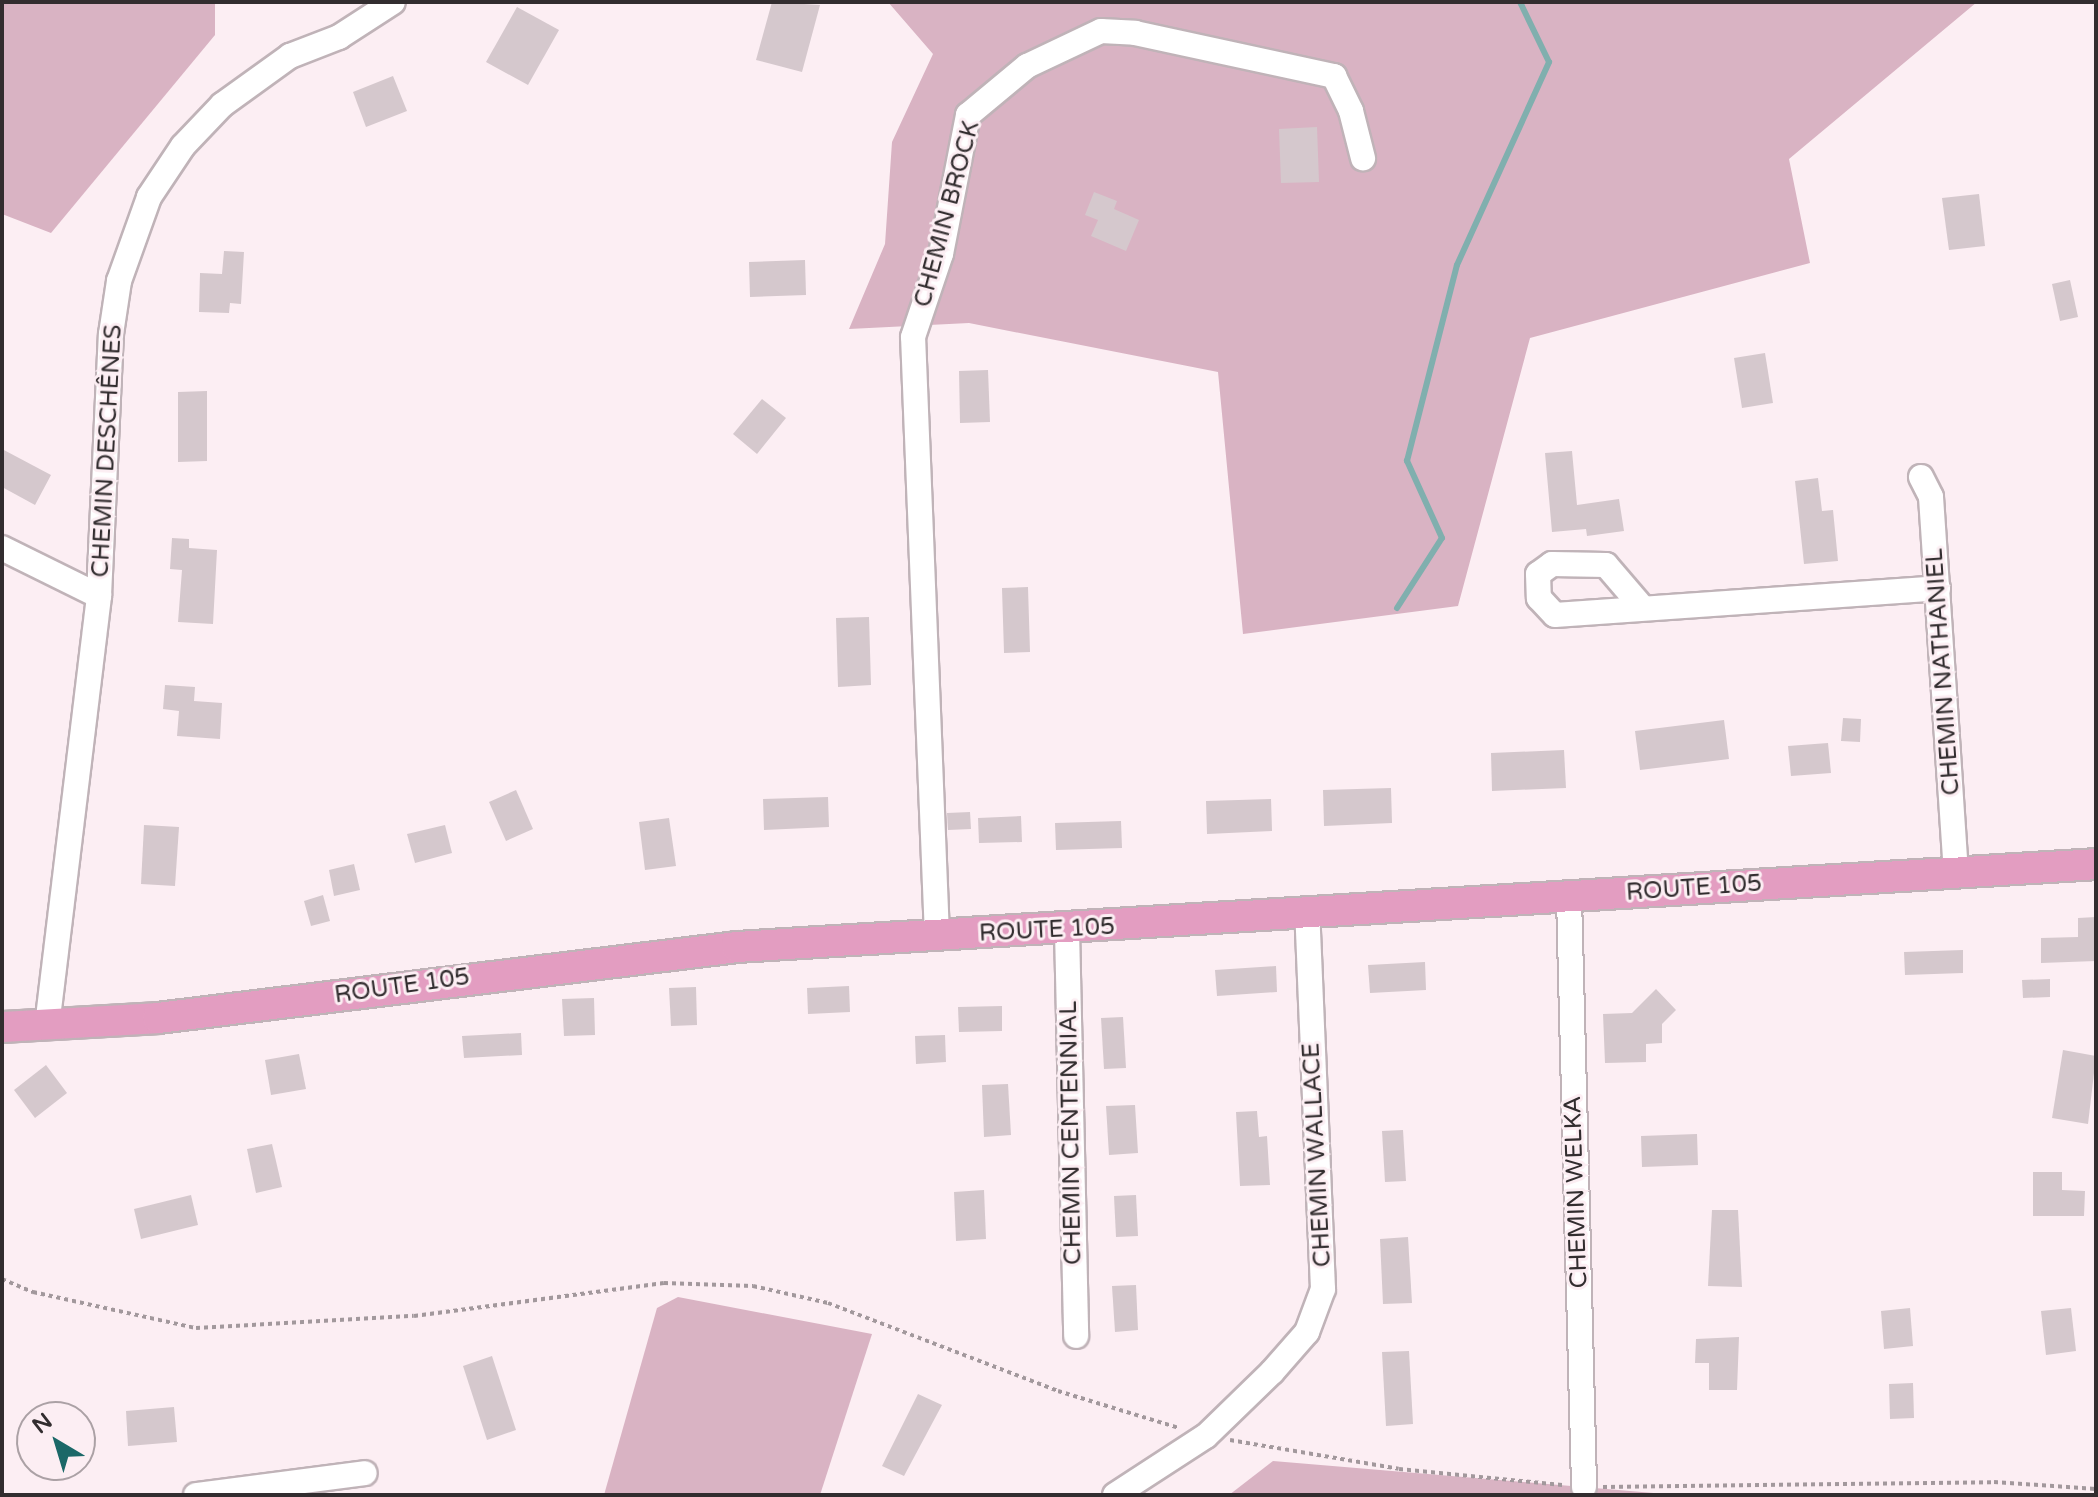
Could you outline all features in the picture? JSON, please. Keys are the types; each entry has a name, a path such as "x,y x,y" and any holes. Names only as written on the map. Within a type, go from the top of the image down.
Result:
{"main road":[{"name":"ROUTE 105","path":"2,1027 158,1018 737,947 1067,930 1956,870 2096,864"}],"street":[{"name":"CHEMIN DESCHÊNES","path":"47,1026 99,596 111,334 119,281 149,197 183,146 222,105 290,56 339,37 393,2"},
{"name":"CHEMIN BROCK","path":"937,936 913,337 941,254 968,115 1027,66 1101,31 1135,33 1334,76 1363,158"},
{"name":"CHEMIN NATHANIEL","path":"1921,477 1931,497 1956,870"},
{"path":"2,548 99,596"},
{"path":"1642,607 1938,588"},
{"name":"CHEMIN WELKA","path":"1569,897 1584,1487"},
{"name":"CHEMIN WALLACE","path":"1115,1495 1206,1436 1307,1332 1323,1289 1307,914"},
{"name":"CHEMIN CENTENNIAL","path":"1067,930 1076,1336"},
{"path":"196,1495 365,1473"}],"path":[{"path":"2,1279 33,1292 196,1328 414,1316 664,1283 753,1286 828,1303 1058,1391 1206,1436 1399,1469 1584,1487 1994,1482 2096,1489"}],"shaded area":[{"path":"2,2 215,2 215,35 51,233 2,214"},
{"path":"888,2 1977,2 1789,159 1810,263 1530,338 1458,606 1243,634 1218,372 969,323 849,329 885,244 892,142 933,54"},
{"path":"678,1297 872,1334 820,1495 604,1495 657,1308"},
{"path":"1273,1461 1677,1495 1229,1495"}],"building":[{"path":"772,2 820,5 802,72 756,60"},
{"path":"517,7 559,30 528,85 486,62"},
{"path":"393,76 407,111 366,127 353,92"},
{"path":"1317,127 1319,182 1281,183 1279,129"},
{"path":"1094,192 1117,201 1114,209 1139,220 1126,251 1091,236 1098,220 1085,215"},
{"path":"1979,194 1985,246 1949,250 1942,198"},
{"path":"224,251 244,252 241,304 230,303 229,313 199,312 200,273 222,274"},
{"path":"805,260 806,295 750,297 749,262"},
{"path":"2070,280 2078,317 2060,321 2052,284"},
{"path":"1765,353 1773,403 1742,408 1734,358"},
{"path":"988,370 990,422 960,423 959,371"},
{"path":"207,391 207,461 178,462 178,392"},
{"path":"762,399 786,418 757,454 733,434"},
{"path":"2,449 51,475 35,505 2,487"},
{"path":"1572,451 1577,505 1619,499 1624,531 1587,536 1586,529 1552,532 1545,453"},
{"path":"1818,478 1822,511 1833,510 1838,561 1804,564 1795,481"},
{"path":"172,538 189,539 189,548 217,550 213,624 178,622 182,570 170,569"},
{"path":"1028,587 1030,652 1004,653 1002,588"},
{"path":"869,617 871,685 838,687 836,618"},
{"path":"165,685 195,687 194,701 222,703 220,739 177,736 179,711 163,709"},
{"path":"1843,718 1861,719 1860,742 1841,741"},
{"path":"1724,720 1729,759 1640,770 1635,731"},
{"path":"1828,743 1831,773 1791,776 1788,746"},
{"path":"1564,750 1566,788 1492,791 1491,753"},
{"path":"1391,788 1392,823 1324,826 1323,790"},
{"path":"516,790 533,829 506,841 489,802"},
{"path":"828,797 829,827 764,830 763,799"},
{"path":"1271,799 1272,831 1207,834 1206,801"},
{"path":"970,812 971,829 948,830 947,813"},
{"path":"1021,816 1022,842 979,843 978,818"},
{"path":"669,818 676,866 645,870 639,822"},
{"path":"1121,821 1122,848 1056,850 1055,823"},
{"path":"144,825 179,827 175,886 141,884"},
{"path":"445,825 452,853 415,863 407,834"},
{"path":"354,864 360,890 334,896 329,870"},
{"path":"323,895 330,921 311,926 304,901"},
{"path":"2096,917 2096,961 2041,963 2041,938 2078,937 2078,918"},
{"path":"1963,950 1963,973 1905,975 1904,952"},
{"path":"1425,962 1426,990 1370,993 1368,965"},
{"path":"1276,966 1277,992 1217,996 1215,970"},
{"path":"2050,979 2050,997 2023,998 2022,980"},
{"path":"849,986 850,1012 808,1014 807,988"},
{"path":"696,987 697,1025 671,1026 669,988"},
{"path":"1656,989 1676,1010 1662,1024 1662,1043 1646,1044 1646,1062 1605,1063 1603,1014 1632,1013"},
{"path":"594,998 595,1035 564,1036 562,999"},
{"path":"1002,1006 1002,1031 959,1032 958,1007"},
{"path":"1123,1017 1126,1068 1104,1069 1101,1018"},
{"path":"521,1033 522,1055 464,1058 462,1036"},
{"path":"945,1035 946,1062 916,1064 915,1036"},
{"path":"2063,1050 2096,1056 2088,1124 2052,1118"},
{"path":"299,1054 306,1089 271,1095 265,1060"},
{"path":"46,1065 67,1093 35,1118 14,1090"},
{"path":"1008,1084 1011,1135 984,1137 982,1085"},
{"path":"1135,1105 1138,1153 1109,1155 1106,1106"},
{"path":"1257,1111 1259,1137 1267,1136 1270,1185 1240,1186 1236,1112"},
{"path":"1403,1130 1406,1181 1385,1182 1382,1131"},
{"path":"1697,1134 1698,1165 1642,1167 1641,1136"},
{"path":"272,1144 282,1187 256,1193 247,1149"},
{"path":"2033,1172 2062,1172 2062,1190 2085,1191 2084,1216 2033,1216"},
{"path":"984,1190 986,1239 956,1241 954,1192"},
{"path":"191,1195 198,1225 141,1239 134,1209"},
{"path":"1136,1195 1138,1236 1116,1237 1114,1196"},
{"path":"1712,1210 1738,1210 1742,1287 1708,1286"},
{"path":"1408,1237 1412,1303 1383,1304 1380,1239"},
{"path":"1136,1285 1138,1330 1115,1332 1112,1286"},
{"path":"1910,1308 1913,1346 1884,1349 1881,1311"},
{"path":"2071,1308 2076,1351 2046,1355 2041,1311"},
{"path":"1739,1337 1737,1390 1709,1390 1709,1363 1695,1363 1696,1339"},
{"path":"1409,1351 1413,1424 1386,1426 1382,1352"},
{"path":"492,1356 516,1430 487,1440 463,1366"},
{"path":"1913,1383 1914,1418 1890,1419 1889,1384"},
{"path":"918,1394 942,1405 904,1476 882,1466"},
{"path":"174,1407 177,1442 128,1446 126,1411"}],"waterway":[{"path":"1397,608 1442,538 1407,461 1457,265 1549,62 1520,2"}]}
